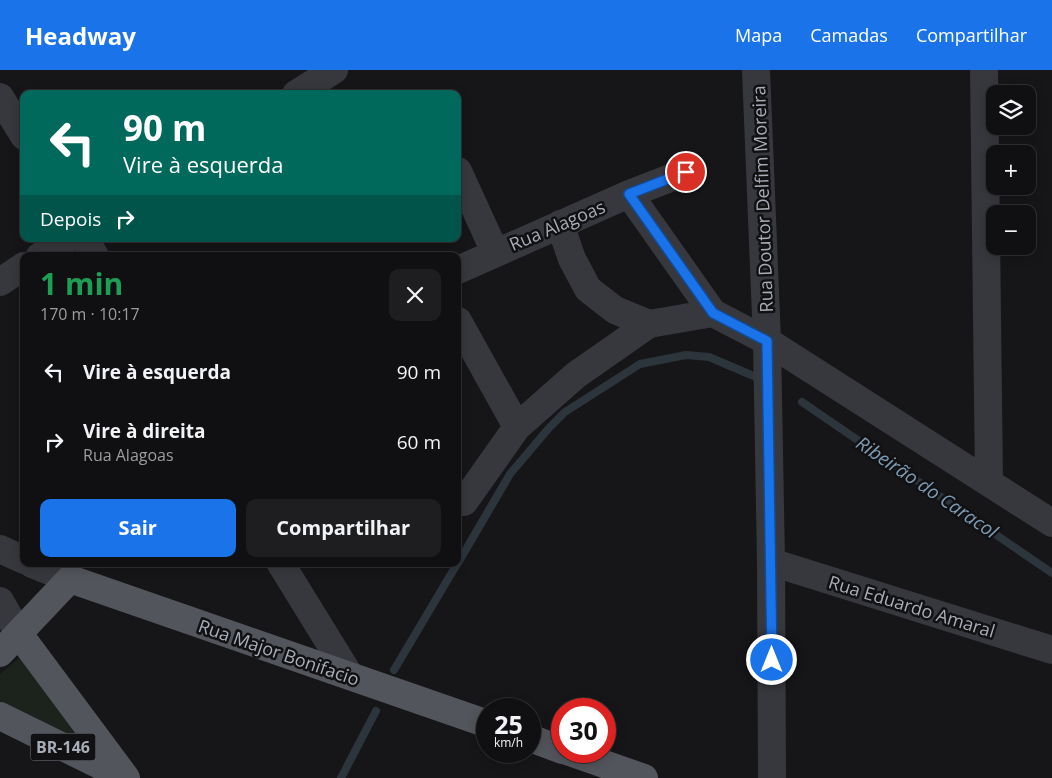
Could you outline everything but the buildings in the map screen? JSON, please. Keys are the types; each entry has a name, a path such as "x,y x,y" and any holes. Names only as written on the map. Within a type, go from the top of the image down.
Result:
{"main road":[{"path":"0,653 70,580"},
{"name":"Rua Major Bonifacio","path":"70,580 476,720"},
{"path":"19,634 126,778"},
{"name":"BR-146","path":"0,716 126,778"},
{"path":"601,763 644,778"}],"street":[{"name":"Rua Doutor Delfim Moreira","path":"756,70 767,341 772,778"},
{"path":"984,70 989,481"},
{"path":"302,90 330,71"},
{"path":"0,97 20,130"},
{"name":"Rua Alagoas","path":"461,269 629,194 686,172"},
{"path":"461,178 495,252"},
{"path":"629,194 713,313 767,341 1052,523"},
{"path":"560,224 572,259 588,289 615,310 648,324"},
{"path":"46,252 62,242"},
{"path":"0,282 20,269"},
{"path":"464,502 517,427 576,375 648,324 713,313"},
{"path":"461,326 517,427"},
{"path":"0,550 20,558"},
{"name":"Rua Eduardo Amaral","path":"771,562 1052,650"},
{"name":"Rua Major Bonifacio","path":"39,567 70,580"},
{"path":"283,567 350,676"},
{"path":"0,601 19,634"}],"shaded area":[{"path":"23,655 89,745 0,707 0,674"}],"waterway":[{"name":"Ribeirão do Caracol","path":"461,558 510,474 549,428 565,412 640,364 686,355 709,357 756,377"},
{"name":"Ribeirão do Caracol","path":"802,402 1052,573"},
{"name":"Ribeirão do Caracol","path":"394,670 455,567"},
{"name":"Ribeirão do Caracol","path":"341,778 376,711"}],"route":[{"path":"686,172 629,194 713,313 767,341 772,660"}]}
